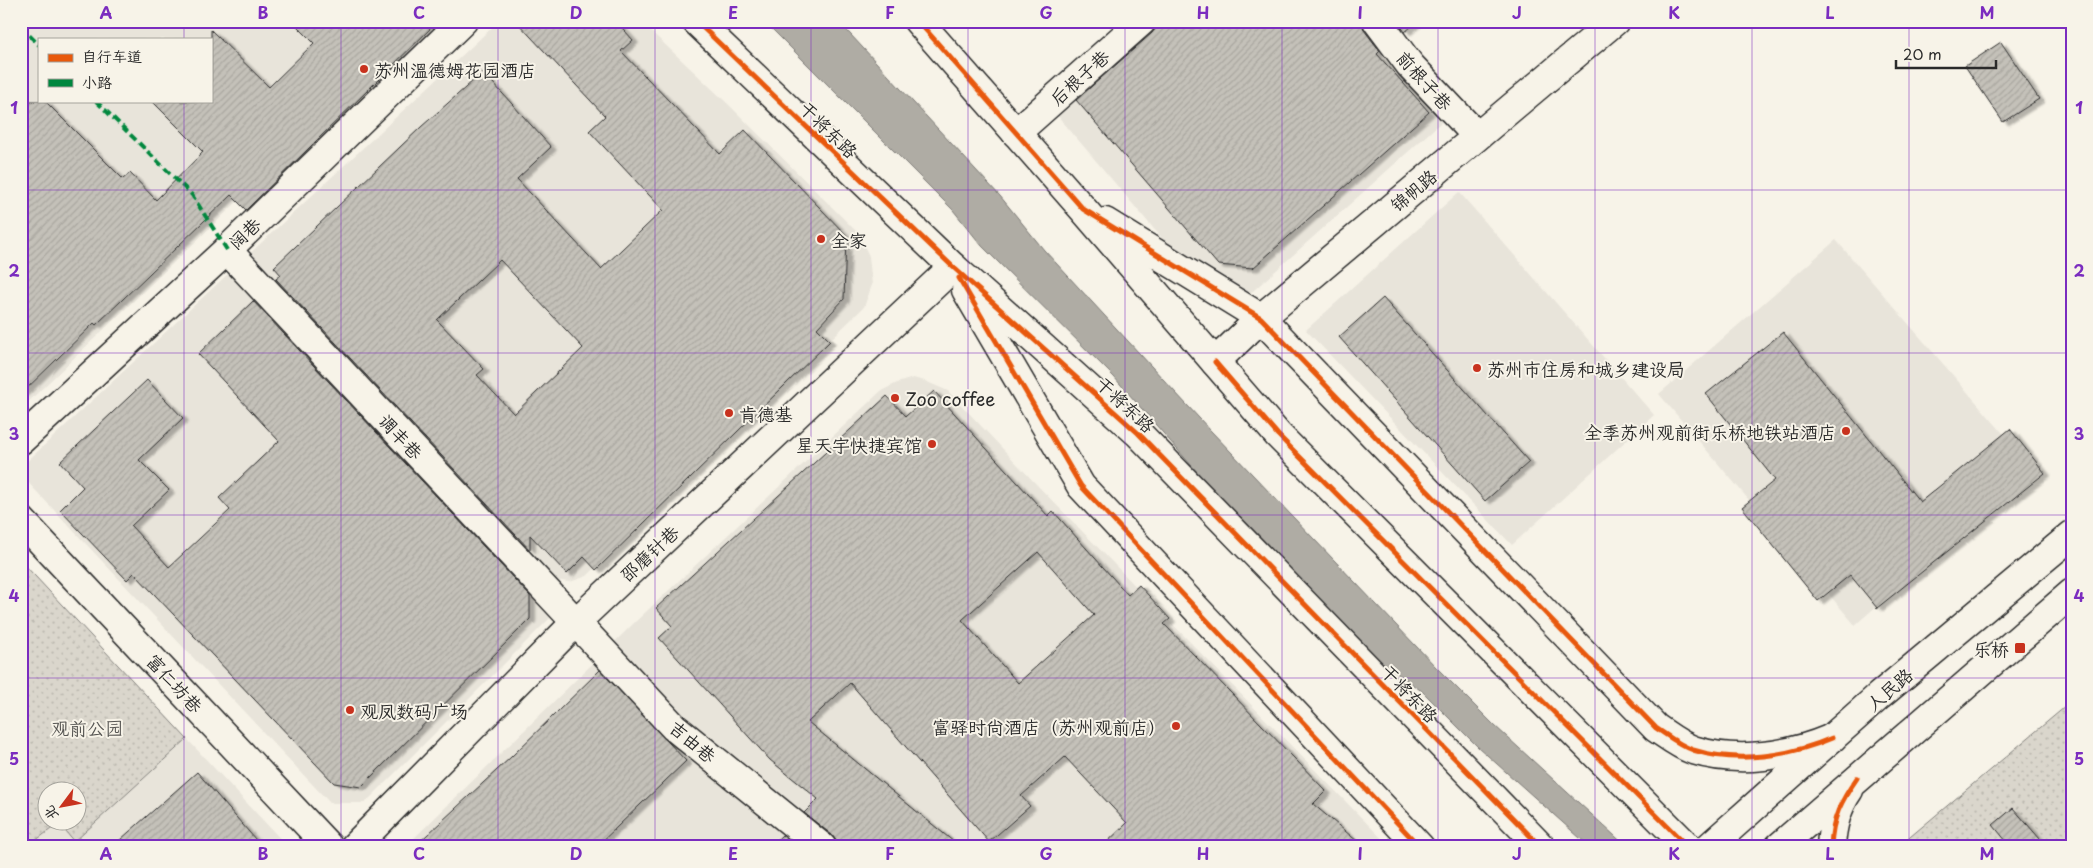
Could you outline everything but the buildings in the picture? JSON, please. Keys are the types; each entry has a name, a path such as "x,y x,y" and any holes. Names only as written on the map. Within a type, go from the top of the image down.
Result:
{"main road":[{"name":"阔巷","path":"21,440 227,250 463,21"},
{"name":"干将东路","path":"696,21 953,267 1138,433 1541,847"},
{"path":"918,21 1278,435 1688,847"},
{"name":"后根子巷","path":"1016,133 1142,21"},
{"name":"前根子巷","path":"1377,21 1410,65 1476,136"},
{"name":"锦帆路","path":"1215,362 1261,318 1615,21"},
{"path":"1083,209 1261,318 1656,728 1678,743 1692,749 1755,757 1796,751 1832,738"},
{"name":"调丰巷","path":"227,250 575,623"},
{"name":"邵磨针巷","path":"354,847 575,623 953,267"},
{"path":"953,267 1081,486 1420,847"},
{"name":"富仁坊巷","path":"21,520 329,847"},
{"name":"人民路","path":"1709,847 1879,696 2072,535"},
{"path":"1779,847 2072,593"},
{"name":"吉由巷","path":"575,623 674,727 822,847"},
{"path":"1831,847 1834,820 1840,804 1857,778"}],"shaded area":[{"path":"21,21 426,21 26,404 21,405"},
{"path":"499,21 640,21 727,103 857,232 869,256 872,285 864,307 587,576 570,582 544,579 552,616 365,803 330,803 21,475 21,467"},
{"path":"764,21 838,21 1000,196 1044,250 1211,431 1436,667 1495,726 1627,847 1590,847 1478,747 1423,692 1381,662 1219,497 1114,377 982,246 953,210"},
{"path":"1131,21 1363,21 1447,117 1253,291 1241,297 1206,290 1045,101"},
{"name":"苏州市住房和城乡建设局","path":"1459,192 1654,415 1512,545 1306,330"},
{"name":"全季苏州观前街乐桥地铁站酒店","path":"1836,240 2034,469 1855,625 1659,394"},
{"path":"913,378 948,391 1037,485 1390,847 405,847 633,624 881,391"},
{"path":"187,739 288,847 27,847 50,830 65,830 74,841"}],"green space":[{"name":"观前公园","path":"21,561 187,739 88,829 88,780 38,780 38,830 50,830 27,847 21,847"},
{"path":"2072,701 2072,847 1901,847 1904,842"},
{"name":"观前公园","path":"65,830 87,830 74,842"}],"marked path":[{"path":"21,27 38,44"},
{"path":"97,102 192,195 227,250"}],"cycle path":[{"path":"696,21 953,267 1138,433 1541,847"},
{"path":"918,21 1083,209 1261,318 1656,728 1678,743 1693,750 1728,757 1764,756 1781,753 1832,738"},
{"path":"959,278 1081,486 1420,847"},
{"path":"1215,362 1278,435 1688,847"},
{"path":"1831,847 1833,827 1838,810 1857,778"}],"place":[{"name":"苏州温德姆花园酒店","path":"364,69"},
{"name":"全家","path":"821,239"},
{"name":"苏州市住房和城乡建设局","path":"1477,368"},
{"name":"Zoo coffee","path":"895,398"},
{"name":"肯德基","path":"729,413"},
{"name":"全季苏州观前街乐桥地铁站酒店","path":"1846,431"},
{"name":"星天宇快捷宾馆","path":"932,444"},
{"name":"乐桥","path":"2020,648"},
{"name":"观凤数码广场","path":"350,710"},
{"name":"富驿时尚酒店（苏州观前店）","path":"1176,726"}]}
